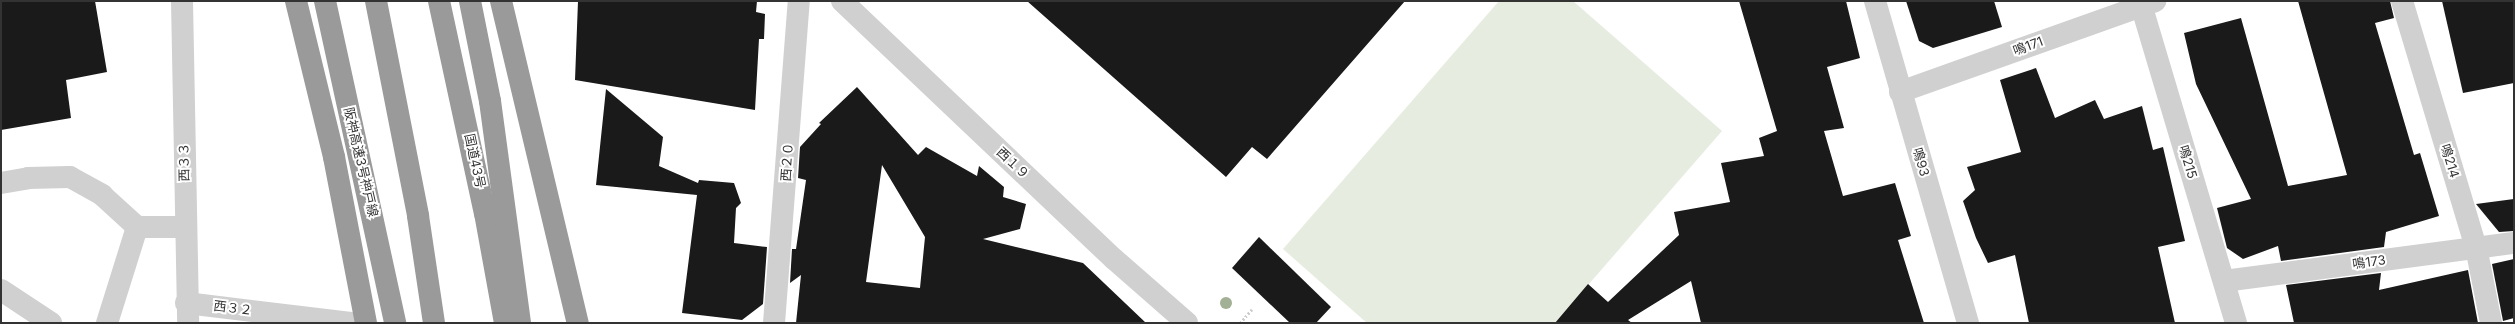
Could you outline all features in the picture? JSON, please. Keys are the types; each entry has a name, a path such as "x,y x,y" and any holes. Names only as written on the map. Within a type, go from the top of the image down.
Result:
{"highway":[{"path":"296,1 334,157 366,323"},
{"name":"阪神高速3号神戸線","path":"325,1 395,323"},
{"path":"376,1 415,201 434,323"},
{"name":"国道43号","path":"439,1 479,182 505,323"},
{"path":"470,1 490,101 520,323"},
{"path":"501,1 578,323"}],"street":[{"name":"西３３","path":"182,1 187,313"},
{"name":"西２０","path":"774,323 799,1"},
{"name":"西１９","path":"842,1 1114,259 1187,323"},
{"name":"鳴93","path":"1875,1 1900,92 1968,323"},
{"name":"鳴214","path":"2402,1 2476,247 2491,323"},
{"name":"鳴171","path":"1900,92 2145,2"},
{"name":"鳴215","path":"2145,2 2236,323"},
{"path":"1,183 28,178 70,177 102,195 136,227 185,227"},
{"path":"106,323 136,227"},
{"name":"鳴173","path":"2224,281 2514,243"},
{"path":"1,290 51,323"},
{"name":"西３２","path":"187,313 351,323"}],"path":[{"path":"1240,323 1252,309"}],"shaded area":[{"path":"1499,1 1573,1 1722,131 1555,323 1367,323 1283,249"}],"building":[{"path":"1,1 95,1 107,72 66,80 71,118 1,130"},
{"path":"578,1 757,1 756,12 765,14 764,39 759,39 755,110 575,80"},
{"path":"1027,1 1405,1 1267,159 1252,147 1226,177"},
{"path":"1739,1 1846,1 1860,58 1827,67 1844,128 1824,131 1843,196 1895,183 1911,236 1898,240 1924,323 1701,323 1691,281 1628,320 1632,323 1555,323 1588,284 1608,302 1679,235 1674,212 1730,202 1721,163 1764,156 1759,138 1777,131"},
{"path":"1906,1 1994,1 2002,27 1933,48 1919,41"},
{"path":"2298,1 2390,1 2394,18 2375,23 2414,155 2420,153 2439,216 2386,232 2384,247 2281,261 2278,246 2243,259 2227,248 2217,208 2251,199 2196,84 2184,33 2241,18 2288,186 2347,175"},
{"path":"2442,1 2514,1 2514,83 2463,93"},
{"path":"2036,68 2055,118 2095,100 2104,119 2142,106 2153,150 2163,147 2185,241 2158,247 2175,323 2029,323 2015,255 1988,263 1976,238 1963,201 1975,190 1967,167 2021,152 2000,80"},
{"path":"857,87 918,155 926,147 977,176 979,166 1004,187 1003,197 1026,204 1020,229 983,239 1083,263 1146,323 796,323 801,275 790,283 792,249 796,249 806,180 798,178 800,147 821,124 819,123","holes":["882,165 925,237 920,288 866,282"]},
{"path":"606,89 663,137 659,166 698,183 699,180 734,183 741,203 736,208 734,243 767,247 763,304 742,320 682,313 697,195 596,185"},
{"path":"2514,199 2514,231 2499,232 2476,204"},
{"path":"1259,237 1331,307 1316,323 1290,323 1232,268"},
{"path":"2514,259 2514,318 2503,321 2492,264"},
{"path":"2468,270 2478,323 2294,323 2286,285 2381,273 2379,290"}]}
